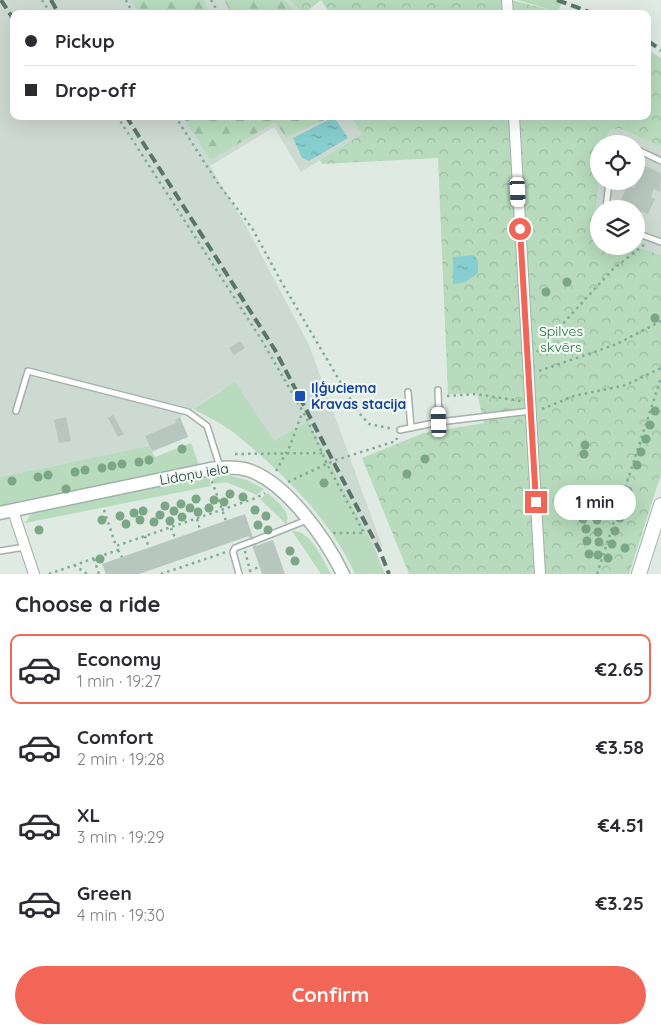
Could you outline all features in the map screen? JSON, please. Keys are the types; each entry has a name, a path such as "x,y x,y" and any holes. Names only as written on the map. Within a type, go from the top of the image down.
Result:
{"main road":[{"path":"638,574 661,505"}],"street":[{"path":"514,120 540,574"},
{"name":"Lidoņu iela","path":"6,512 218,462 250,470 273,484 308,520 343,574"},
{"path":"6,512 25,547 34,574"}],"lane":[{"path":"645,153 661,161"},
{"path":"645,236 661,242"},
{"path":"16,411 28,372 188,412 207,426 218,462"},
{"path":"438,390 439,422"},
{"path":"408,392 411,428"},
{"path":"400,430 439,422 531,411"},
{"path":"239,574 232,557 235,548 308,520"},
{"path":"0,551 25,547"}],"path":[{"path":"120,120 260,339 302,411 327,464 364,533 318,534"},
{"path":"116,546 256,498 273,484 396,441 400,430 369,424 358,412 252,228 217,182 178,120"},
{"path":"528,362 612,270 652,238"},
{"path":"528,377 540,370 617,344 661,321"},
{"path":"543,408 574,396 626,384 661,368"},
{"path":"597,574 661,378"},
{"path":"438,397 476,394 521,401 530,399"},
{"path":"273,484 302,411"},
{"path":"218,462 255,453 322,453"},
{"path":"214,488 226,521"},
{"path":"104,510 116,546 122,557"},
{"path":"197,519 200,530"},
{"path":"171,528 174,538"},
{"path":"145,536 148,548"},
{"path":"244,544 250,572"},
{"path":"161,574 235,548"},
{"path":"49,574 118,550"},
{"path":"94,559 100,574"},
{"path":"74,565 87,574"},
{"path":"245,572 250,572 259,567"}],"shaded area":[{"path":"0,0 290,0 299,10 10,10 10,120 353,120 362,134 301,172 274,127 210,166 246,226 309,345 382,546 375,549 308,421 274,441 223,389 180,417 188,437 152,452 150,446 0,477"},
{"path":"619,128 634,135 607,135 609,131"},
{"path":"645,140 661,147 661,255 645,250 645,200 597,200 598,190 645,190"}],"green space":[{"path":"131,0 204,0 208,10 137,10"},
{"path":"224,0 284,0 294,10 230,10"},
{"path":"290,0 321,0 308,10 299,10"},
{"path":"321,0 511,0 550,10 327,10"},
{"path":"518,0 563,0 559,10 551,10"},
{"name":"Spilves skvērs","path":"651,52 661,58 661,147 645,140 645,135 634,135 619,128 609,131 607,135 590,135 590,190 598,190 597,200 590,200 590,255 645,255 645,250 661,255 661,474 629,574 409,574 362,458 424,433 484,423 477,393 448,394 438,158 322,164 320,160 362,134 353,120 651,120"},
{"path":"185,120 325,120 286,137 275,122 211,160"},
{"path":"235,382 274,441 308,421 375,549 385,574 355,574 345,553 318,514 286,479 233,432 193,409"},
{"path":"191,443 199,465 0,506 0,477 149,446 155,457"},
{"path":"228,475 247,480 264,489 257,495 226,482 214,484 213,476"},
{"path":"209,476 211,486 25,523 30,515 40,511"},
{"path":"268,493 285,511 287,515 286,524 260,499"},
{"path":"292,531 299,532 311,540 331,574 321,574"}],"water":[{"path":"328,120 336,120 348,138 309,161 302,158 293,138"},
{"path":"474,255 478,261 478,273 465,282 453,284 453,257"}],"building":[{"path":"645,166 661,173 660,192 654,189 651,197 655,199 648,214 645,212 645,200 621,200 626,190 645,190"},
{"path":"240,341 245,348 234,355 229,348"},
{"path":"113,415 124,434 118,437 108,418"},
{"path":"66,417 71,441 59,443 54,420"},
{"path":"180,417 188,437 152,451 145,436 176,423 175,420"},
{"path":"245,514 256,546 273,540 285,574 262,574 249,536 139,574 106,574 102,564"}],"railway":[{"path":"1,0 10,14"},
{"path":"51,0 57,10"},
{"path":"557,0 584,10"},
{"path":"651,43 661,50"},
{"path":"129,120 275,350 380,551 389,574"}],"place":[{"name":"Iļģuciema Kravas stacija","path":"300,396"}],"route":[{"path":"520,229 536,502"}]}
